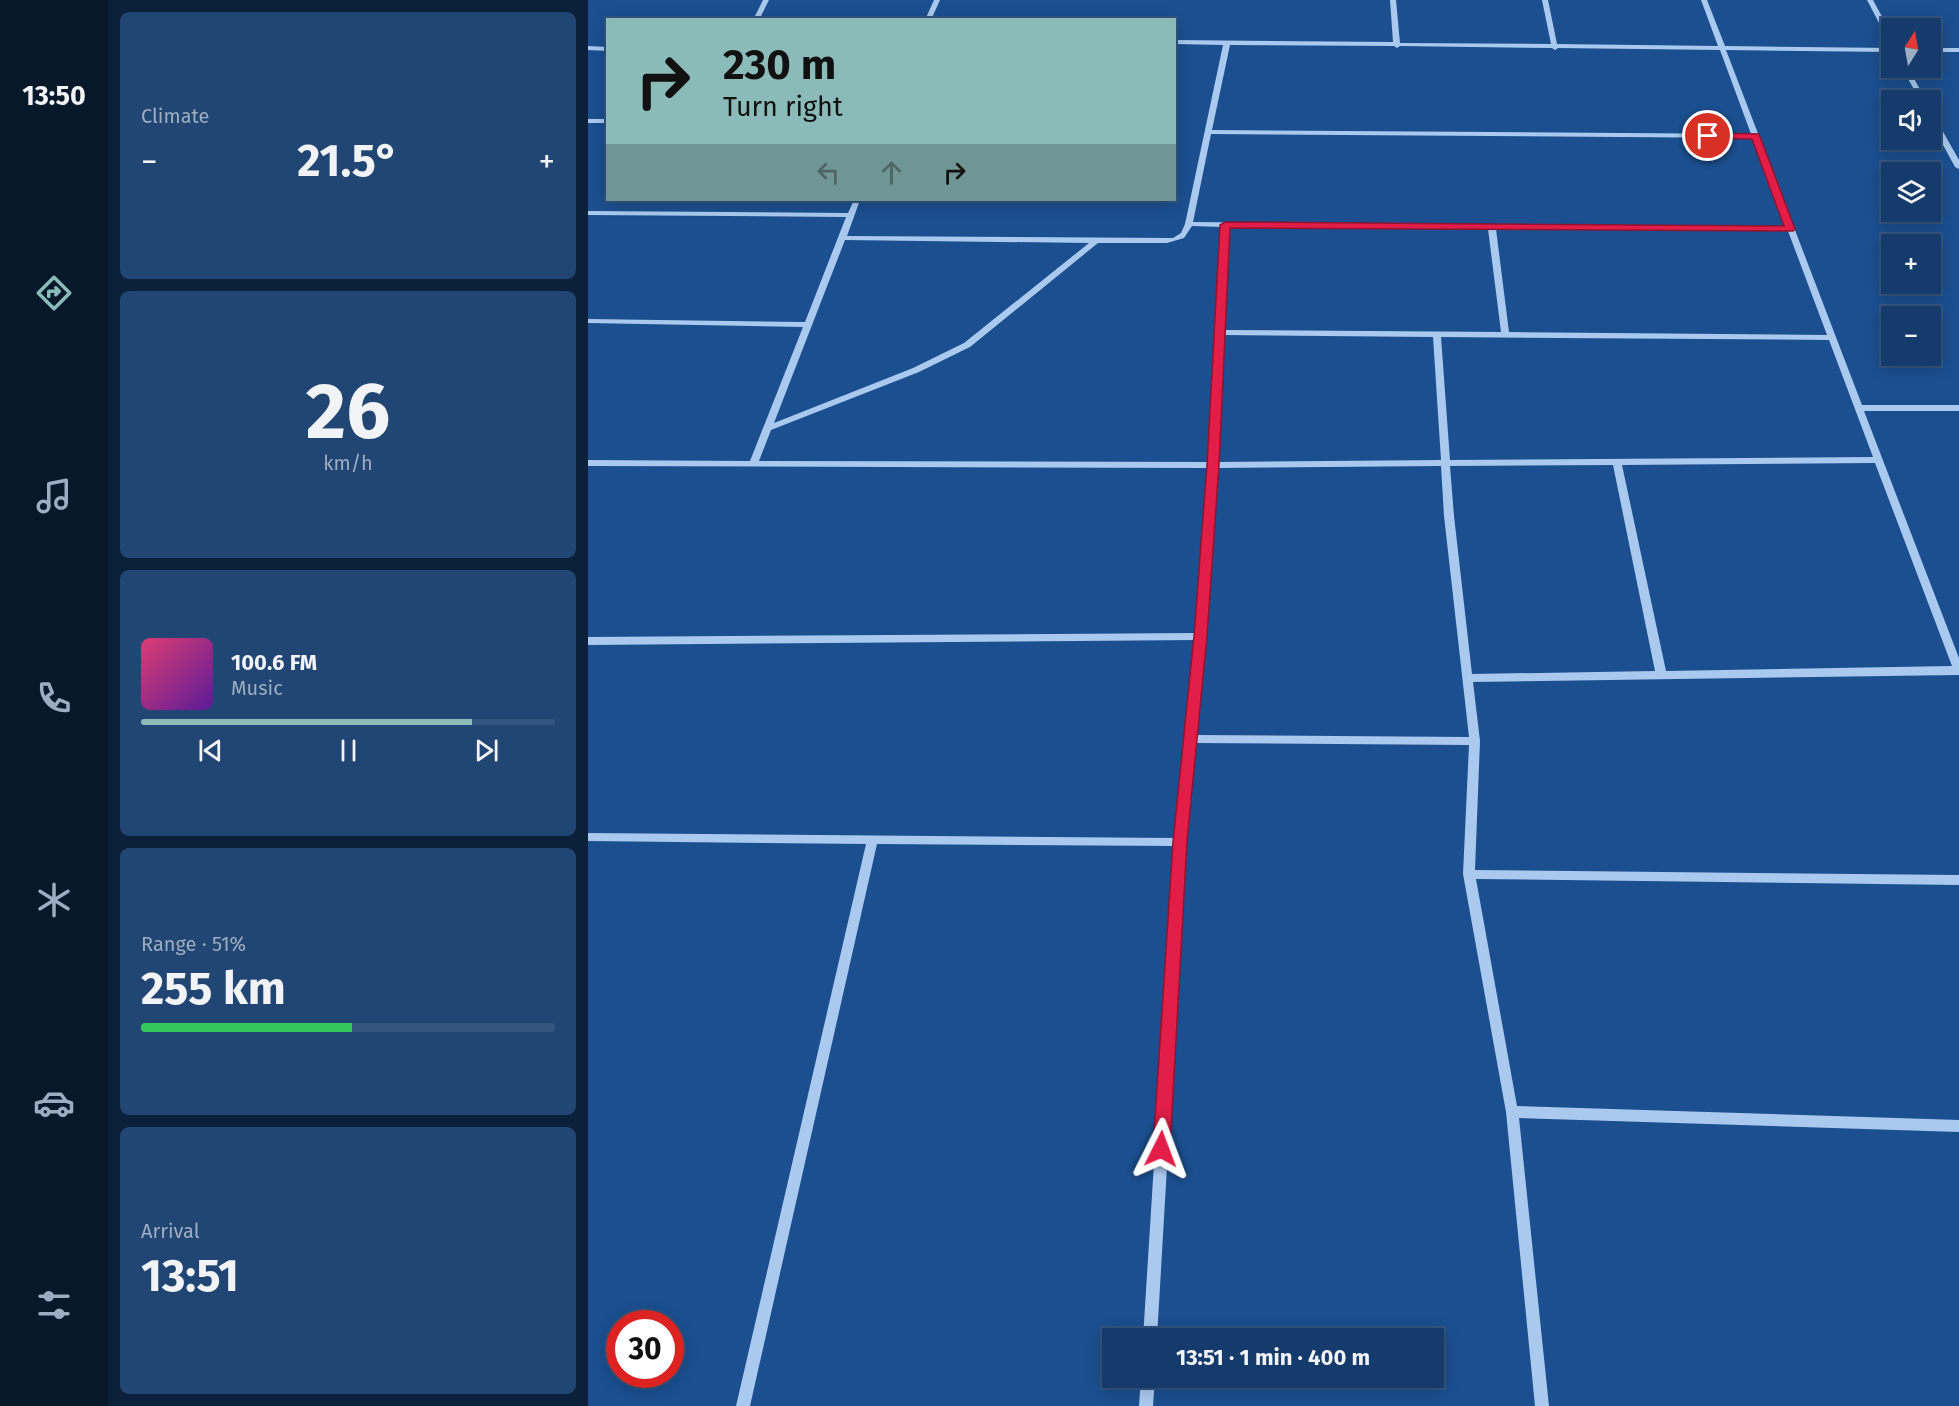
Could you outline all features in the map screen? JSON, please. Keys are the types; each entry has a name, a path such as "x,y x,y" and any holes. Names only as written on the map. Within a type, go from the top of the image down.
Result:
{"street":[{"path":"757,18 766,0"},
{"path":"929,18 937,0"},
{"path":"1393,0 1397,46"},
{"path":"1545,0 1555,48"},
{"path":"1468,678 1959,670 1704,0"},
{"path":"1870,0 1881,21"},
{"path":"1176,42 1881,50"},
{"path":"842,238 1167,241 1180,238 1187,232 1189,225 1227,43"},
{"path":"588,48 606,49"},
{"path":"1941,50 1959,50"},
{"path":"588,121 606,121"},
{"path":"1209,132 1755,136"},
{"path":"1941,134 1959,167"},
{"path":"754,463 857,201"},
{"path":"588,213 851,215"},
{"path":"1189,225 1790,229"},
{"path":"1151,1328 1180,842 1201,636 1213,465 1225,225"},
{"path":"1492,227 1506,335"},
{"path":"767,429 916,370 967,345 1097,240"},
{"path":"588,321 808,325"},
{"path":"1220,332 1832,338"},
{"path":"1437,334 1444,464 1475,741 1469,874 1512,1112 1542,1406"},
{"path":"1860,408 1959,408"},
{"path":"588,463 1213,465 1879,460"},
{"path":"1617,462 1661,674"},
{"path":"588,641 1201,636"},
{"path":"1190,739 1475,741"},
{"path":"589,839 1180,842"},
{"path":"743,1406 872,841"},
{"path":"1469,874 1959,880"},
{"path":"1512,1112 1959,1126"},
{"path":"1146,1406 1147,1388"}],"route":[{"path":"1161,1149 1180,842 1201,636 1213,465 1225,225 1790,229 1755,136 1708,136"}]}
